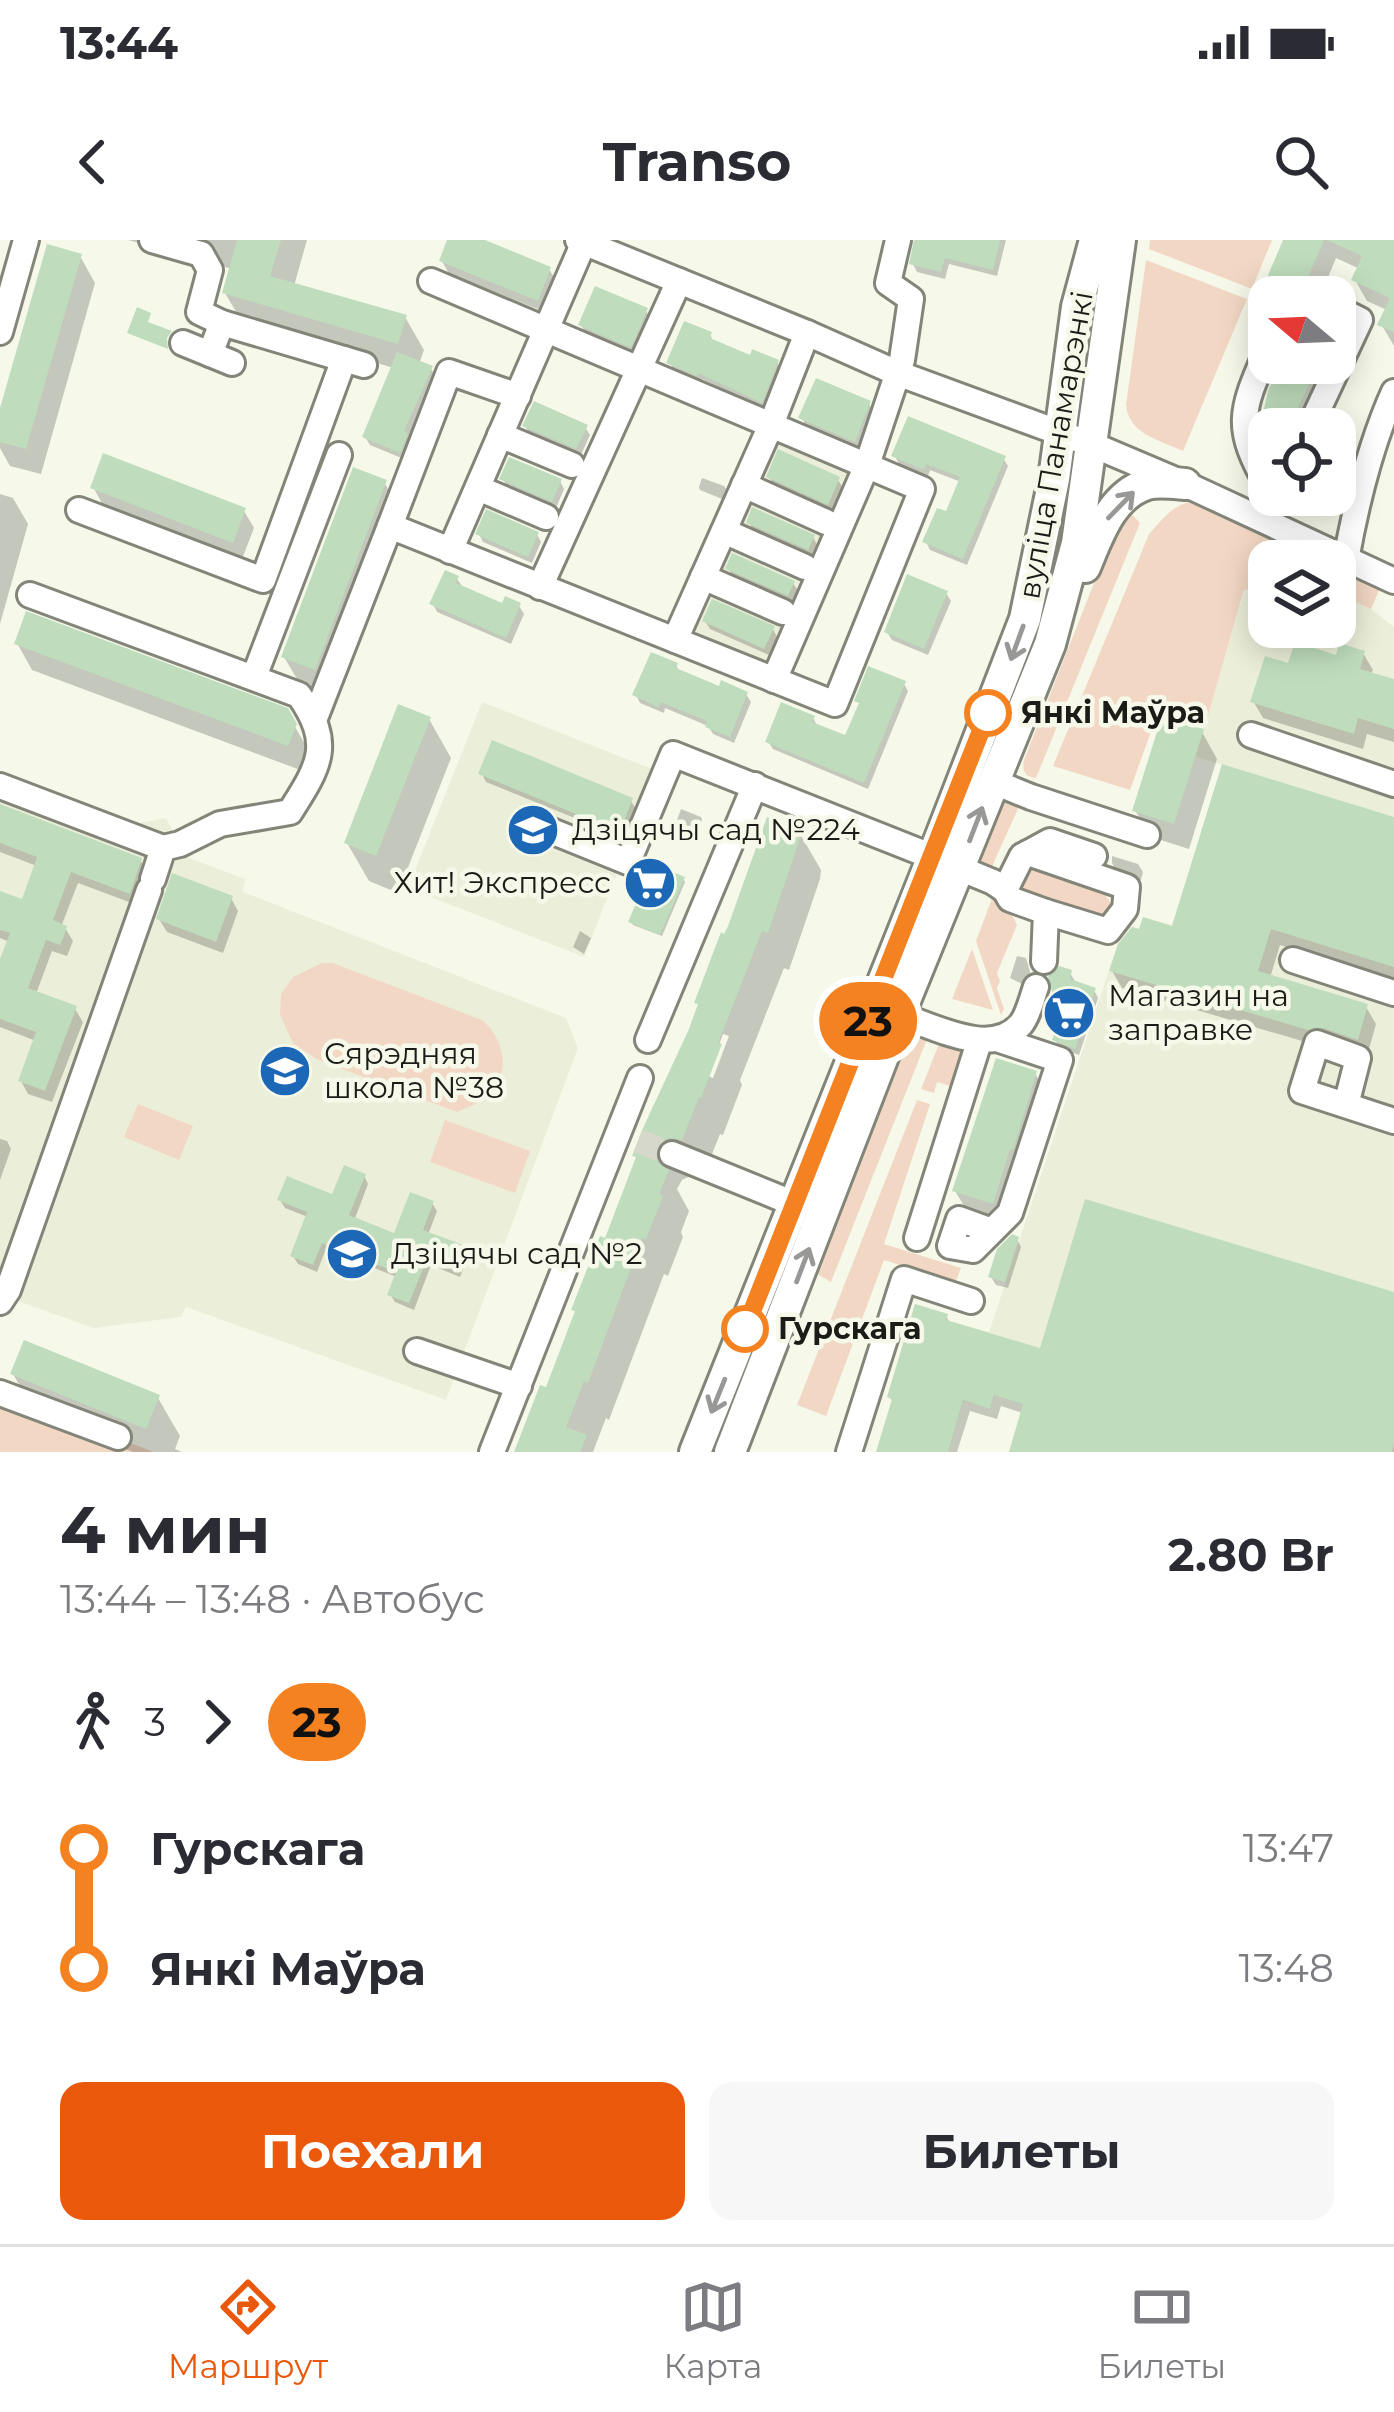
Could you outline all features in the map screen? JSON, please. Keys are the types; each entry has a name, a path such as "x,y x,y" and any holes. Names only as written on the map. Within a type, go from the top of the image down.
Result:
{"main road":[{"name":"вуліца Панамарэнкі","path":"730,1452 899,1015 1025,619 1061,434 1077,307 1095,240"},
{"name":"вуліца Панамарэнкі","path":"704,1449 795,1204 946,862 992,781 1050,644 1077,543 1120,240"},
{"path":"1050,644 1107,517 1123,498 1151,482 1185,484"}],"street":[{"path":"0,332 5,294 26,240"},
{"path":"79,511 263,580 354,362 199,312 210,270 200,254 152,240"},
{"path":"774,680 867,465 897,373 911,299 888,283 898,240"},
{"path":"450,550 581,241 897,373 1185,484 1248,495"},
{"path":"390,526 835,704 922,489 431,281"},
{"path":"540,587 679,281"},
{"path":"183,343 221,358 222,323"},
{"path":"676,640 807,333"},
{"path":"315,718 449,372 518,396"},
{"path":"1248,442 1243,429 1245,400 1252,384"},
{"path":"1351,540 1394,392"},
{"path":"500,435 572,465"},
{"path":"254,677 339,454"},
{"path":"744,485 826,522"},
{"path":"478,488 546,517"},
{"path":"1292,516 1322,540"},
{"path":"724,531 805,568"},
{"path":"1356,564 1394,580"},
{"path":"704,577 783,612"},
{"path":"0,786 164,848 220,824 290,812 321,752 315,718 299,694 30,595"},
{"path":"1251,735 1394,784"},
{"path":"529,822 628,862 673,754 946,862 1046,912 1108,931 1125,909 1127,887 1028,853"},
{"path":"992,781 1147,835"},
{"path":"648,1040 755,785"},
{"path":"1005,890 1022,856 1050,841 1094,856"},
{"path":"3,1293 164,848"},
{"path":"1043,961 1046,912"},
{"path":"1293,960 1394,993"},
{"path":"917,1238 988,1041 1021,1024 1036,987"},
{"path":"899,1015 1060,1060 1010,1213 992,1231"},
{"path":"493,1452 629,1137 640,1078"},
{"path":"1346,1105 1394,1121"},
{"path":"672,1154 795,1204"},
{"path":"849,1452 904,1279 970,1301"},
{"path":"417,1351 519,1386"},
{"path":"0,1393 118,1437"}],"shaded area":[{"path":"1150,240 1272,240 1257,276 1248,276 1248,287 1149,249"},
{"path":"1146,260 1247,299 1183,451 1139,429 1126,405"},
{"path":"773,437 856,473 768,666 687,630"},
{"path":"1202,500 1283,540 1248,540 1248,590 1244,590 1205,726 1158,712 1130,790 1053,766 1149,534 1178,506"},
{"path":"1128,510 1140,523 1036,778 1032,777 1025,772 1024,760 1121,515"},
{"path":"1356,576 1380,588 1371,609 1356,602"},
{"path":"1245,589 1248,648 1356,648 1356,602 1394,627 1394,1452 1009,1452 1023,1404 995,1395 990,1409 963,1401 948,1452 876,1452 915,1304 948,1314 947,1320 989,1332 1124,925 1139,929 1143,917 1172,925 1222,765 1195,756"},
{"name":"Дзіцячы сад №224","path":"482,702 657,771 584,957 408,888"},
{"name":"Сярэдняя школа №38","path":"0,778 133,824 166,818 180,844 176,853 245,879 243,892 566,1018 578,1048 446,1400 186,1307 181,1317 94,1328 0,1295"},
{"path":"1003,802 1021,802 990,871 982,865 979,853"},
{"path":"1036,863 1091,883 1113,908 1102,921 1014,888 1020,867"},
{"path":"993,896 1008,907 1017,925 997,973 1001,1015 976,941"},
{"path":"972,949 993,1010 952,999"},
{"path":"322,963 333,963 482,1020 502,1054 501,1073 492,1092 457,1112 316,1059 293,1043 280,1015 281,994 293,977"},
{"path":"921,1031 929,1034 831,1282 817,1274 909,1038"},
{"path":"941,1039 966,1048 954,1087 937,1082 934,1093 921,1089"},
{"path":"917,1100 930,1104 884,1244 961,1268 955,1283 884,1260 826,1416 797,1405"},
{"path":"138,1104 193,1126 179,1160 124,1137"},
{"path":"445,1120 530,1151 515,1193 430,1162"},
{"path":"0,1393 154,1452 0,1452"}],"building":[{"path":"237,240 281,240 270,276 407,315 398,344 222,293"},
{"path":"447,240 485,240 551,267 538,301 439,261"},
{"path":"914,240 1000,240 993,270 945,258 941,272 909,264"},
{"path":"1283,240 1324,240 1309,276 1268,276"},
{"path":"1327,240 1394,240 1394,332 1377,325 1390,298 1356,282 1353,276 1362,256"},
{"path":"47,244 82,254 26,449 0,442 0,408"},
{"path":"595,286 648,308 631,348 578,325"},
{"path":"137,307 151,313 148,322 172,331 168,349 127,333"},
{"path":"684,321 750,355 752,349 779,360 762,403 666,363"},
{"path":"397,352 433,366 404,431 408,433 400,453 362,437"},
{"path":"816,378 871,401 855,442 798,418"},
{"path":"1271,384 1309,384 1298,408 1264,408"},
{"path":"534,401 588,425 576,449 522,426"},
{"path":"908,416 1006,456 963,559 922,542 937,508 946,511 960,477 926,464 924,470 891,456"},
{"path":"778,449 840,477 828,505 766,477"},
{"path":"103,453 246,508 233,543 90,488"},
{"path":"509,457 562,479 552,502 499,479"},
{"path":"353,467 387,480 315,670 281,657"},
{"path":"752,507 815,535 808,550 746,523"},
{"path":"486,509 539,532 528,557 475,534"},
{"path":"732,553 795,581 788,596 725,569"},
{"path":"445,570 459,576 456,583 502,603 505,596 521,603 506,638 429,604"},
{"path":"907,574 948,591 924,649 884,632"},
{"path":"712,599 775,626 764,649 702,621"},
{"path":"26,611 288,708 297,724 288,746 14,644"},
{"path":"1293,648 1336,655 1338,648 1365,651 1360,669 1394,679 1394,729 1358,718 1354,734 1250,702 1265,656 1288,663"},
{"path":"651,652 719,686 721,680 748,692 730,737 705,727 707,721 632,695"},
{"path":"868,666 906,681 864,783 765,742 781,702 845,735"},
{"path":"398,704 431,717 376,856 344,843"},
{"path":"1162,716 1204,729 1174,824 1132,811"},
{"path":"492,740 633,798 620,832 478,774"},
{"path":"1222,764 1394,817 1394,967 1271,929 1258,971 1368,1004 1358,1040 1323,1028 1308,1030 1109,971 1118,944 1132,927 1139,929 1143,917 1172,926"},
{"path":"0,804 142,858 130,894 71,872 53,920 67,926 64,936 60,945 46,940 28,988 77,1006 45,1091 18,1081 36,1032 0,1019 0,959 10,933 0,930 0,891 22,899 37,857 0,843"},
{"path":"767,817 801,829 800,838 768,933 762,931 682,1140 669,1138 656,1149 658,1163 669,1170 659,1194 663,1196 566,1427 587,1435 580,1452 514,1452 540,1385 546,1387 575,1311 571,1310 636,1157 632,1156 643,1128 689,1029 698,1004 694,1003"},
{"path":"668,870 685,877 660,935 628,922 648,875 663,881"},
{"path":"172,873 233,896 216,942 156,919"},
{"path":"1059,966 1072,970 1070,979 1096,988 1075,1049 1052,1040 1067,996 1052,992 1048,976"},
{"path":"996,1058 1037,1071 993,1204 952,1191"},
{"path":"344,1165 366,1174 349,1215 394,1233 410,1192 434,1201 423,1230 466,1246 456,1271 427,1259 409,1303 387,1295 396,1272 322,1243 313,1265 290,1256 307,1212 277,1200 287,1176 332,1194"},
{"path":"1085,1199 1394,1292 1392,1452 1009,1452 1023,1404 994,1395 990,1409 963,1400 948,1452 876,1452 915,1304 948,1314 946,1320 1040,1348"},
{"path":"1012,1234 1019,1237 1005,1282 988,1277 997,1249"},
{"path":"24,1340 160,1395 146,1429 10,1374"}],"tunnel":[{"path":"638,1141 672,1154"}],"bus line":[{"name":"23","path":"745,1329 988,713"}],"place":[{"name":"Янкі Маўра","path":"988,713"},
{"name":"Дзіцячы сад №224","path":"533,830"},
{"name":"Хит! Экспресс","path":"650,883"},
{"name":"Магазин на заправке","path":"1069,1013"},
{"name":"Сярэдняя школа №38","path":"285,1071"},
{"name":"Дзіцячы сад №2","path":"352,1254"},
{"name":"Гурскага","path":"745,1329"}]}
